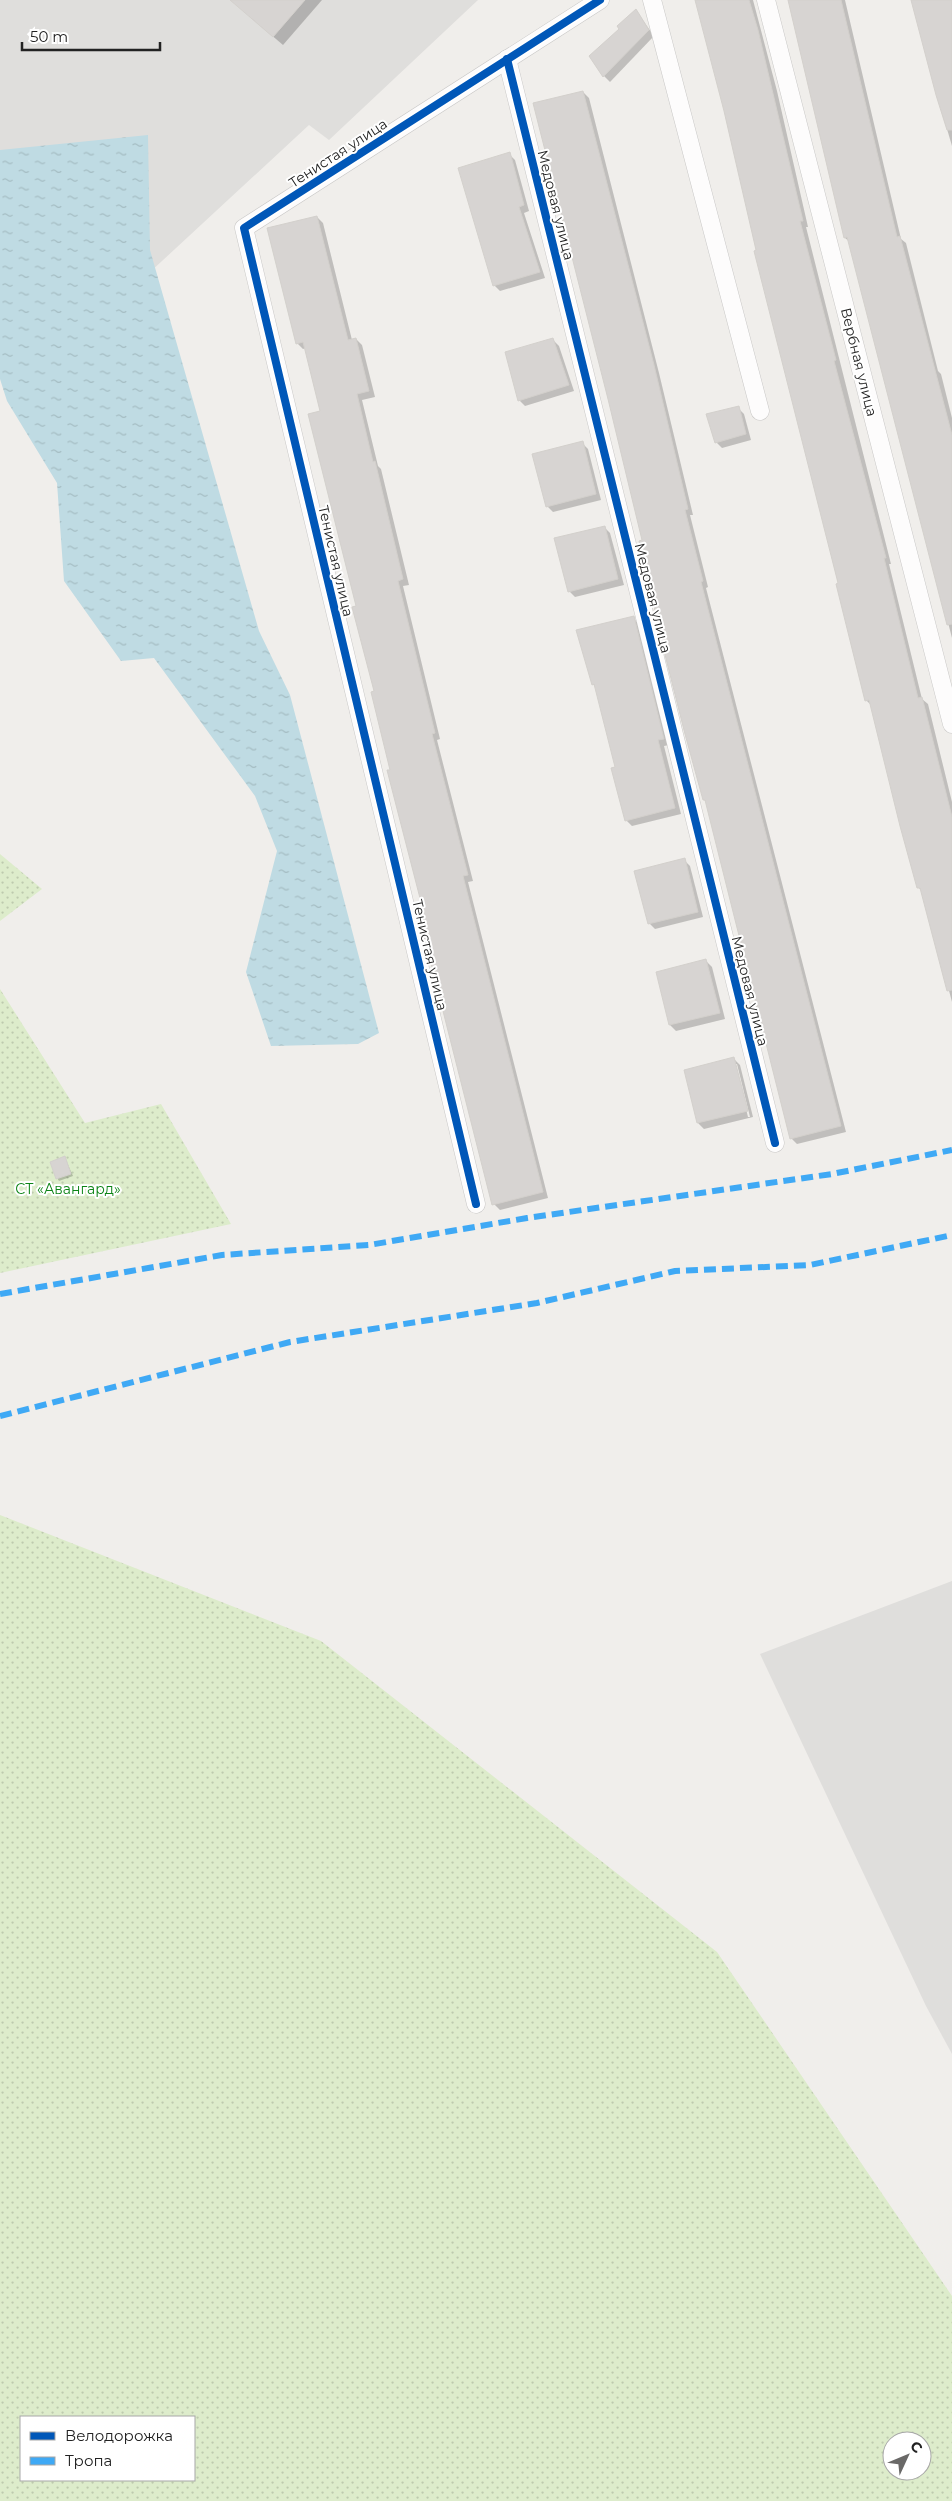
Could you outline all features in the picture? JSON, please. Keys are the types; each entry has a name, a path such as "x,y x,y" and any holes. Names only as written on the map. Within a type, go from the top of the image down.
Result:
{"street":[{"path":"507,59 600,0"},
{"path":"652,0 760,411"},
{"name":"Вербная улица","path":"766,0 952,724"},
{"name":"Медовая улица","path":"507,59 775,1143"},
{"name":"Тенистая улица","path":"476,1204 244,228 507,59"}],"shaded area":[{"path":"0,0 478,0 329,140 309,125 55,360 0,301"},
{"path":"952,1581 952,2054 926,2006 760,1654"}],"green space":[{"path":"0,854 42,889 0,921"},
{"name":"СТ «Авангард»","path":"0,989 85,1123 161,1104 231,1224 0,1273"},
{"path":"0,1515 321,1641 717,1952 952,2296 952,2501 0,2501"}],"water":[{"path":"148,135 150,250 259,631 290,695 379,1033 358,1044 271,1046 246,972 277,851 255,796 154,658 121,661 64,581 57,483 7,401 0,379 0,150"}],"building":[{"path":"230,0 305,0 273,37"},
{"path":"695,0 749,0 758,30 803,221 800,221 836,360 834,361 886,558 884,558 918,698 922,697 952,817 952,990 947,991 920,888 917,888 900,826 869,700 865,701 836,584 838,583 754,251 756,250 724,111"},
{"path":"788,0 841,0 897,237 900,236 952,435 952,624 947,625 847,237 844,238"},
{"path":"911,0 952,0 952,130 947,130"},
{"path":"636,9 649,30 603,77 589,56 619,29 617,26"},
{"path":"583,91 654,365 688,509 685,510 703,581 701,582 841,1126 790,1139 705,800 703,800 685,734 654,611 655,606 639,541 642,540 533,103"},
{"path":"510,152 524,205 519,207 540,272 493,286 458,168"},
{"path":"317,216 348,340 356,338 369,391 357,394 403,579 398,581 435,733 432,734 468,875 463,876 543,1192 492,1205 416,904 421,902 387,770 390,770 371,692 374,691 352,607 356,606 308,414 320,411 303,342 296,344 267,228"},
{"path":"553,338 569,385 518,401 505,352"},
{"path":"739,406 746,434 715,443 706,414"},
{"path":"583,441 596,494 546,507 532,454"},
{"path":"605,526 618,579 568,592 554,538"},
{"path":"634,616 664,739 658,740 675,808 625,821 611,768 615,767 594,684 592,685 576,630"},
{"path":"685,858 698,912 648,924 634,871"},
{"path":"706,959 720,1013 669,1025 656,972"},
{"path":"734,1057 748,1111 697,1123 684,1070"},
{"path":"65,1156 71,1174 56,1179 50,1162"}],"marked path":[{"path":"0,1294 222,1255 369,1245 527,1218 832,1174 952,1150"},
{"path":"0,1416 290,1342 537,1303 675,1271 810,1265 952,1235"}],"cycle path":[{"path":"476,1204 244,228 600,0"},
{"path":"507,59 775,1143"}]}
